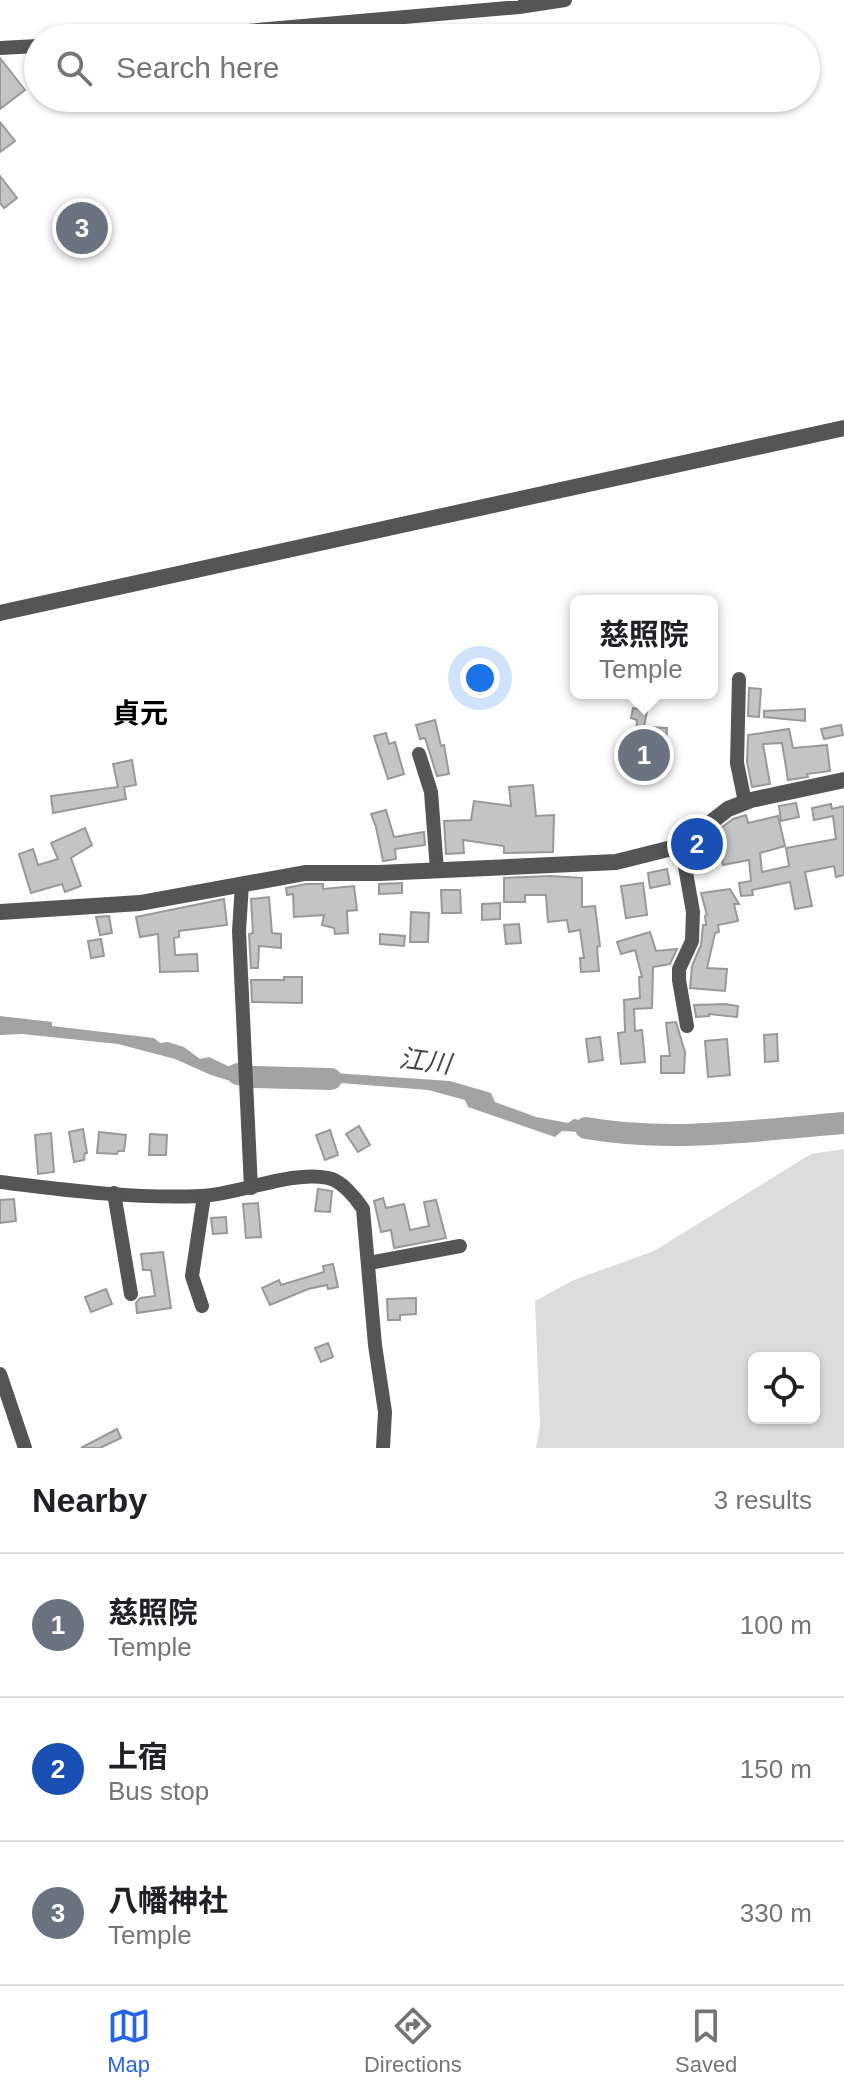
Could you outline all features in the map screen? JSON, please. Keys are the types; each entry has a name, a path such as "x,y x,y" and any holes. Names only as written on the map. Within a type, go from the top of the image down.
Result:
{"street":[{"path":"326,24 565,0"},
{"path":"0,48 24,47"},
{"path":"0,613 844,428"},
{"path":"739,679 737,763 745,802"},
{"path":"419,754 431,792 437,870"},
{"path":"0,912 140,903 305,873 616,862 648,856 681,844 728,809 745,802 844,780"},
{"path":"681,844 693,912 692,941 679,969 687,1026"},
{"path":"242,884 239,931 251,1188"},
{"path":"0,1182 114,1193 204,1196 305,1176 331,1178 355,1197 363,1209 375,1345 385,1412 383,1448"},
{"path":"114,1193 131,1294"},
{"path":"202,1306 192,1276 204,1196"},
{"path":"369,1263 460,1246"},
{"path":"0,1374 25,1448"}],"shaded area":[{"path":"0,1016 52,1022 52,1026 154,1038 160,1043 184,1047 200,1059 209,1057 228,1066 239,1065 240,1084 175,1059 118,1044 22,1034 0,1035"},
{"path":"304,1071 450,1081 491,1093 495,1102 536,1117 568,1123 574,1119 608,1125 608,1129 616,1134 562,1131 555,1137 468,1107 465,1100 428,1090 303,1080"},
{"path":"844,1149 844,1448 536,1448 540,1426 535,1301 574,1280 654,1251 811,1154"}],"building":[{"path":"0,58 24,91 0,109"},
{"path":"0,122 15,141 0,152"},
{"path":"0,176 17,198 4,208 0,203"},
{"path":"87,211 97,219 75,246 64,236"},
{"path":"749,688 761,689 759,717 748,716"},
{"path":"633,708 647,711 644,727 667,728 666,748 652,747 651,779 630,779 631,763 635,763 637,720 631,718"},
{"path":"805,709 805,721 764,717 764,711"},
{"path":"435,720 441,746 444,745 449,774 437,776 425,738 420,739 416,725"},
{"path":"841,725 843,735 824,739 821,729"},
{"path":"789,729 793,748 827,745 830,771 788,780 782,743 763,744 770,784 752,787 747,762 748,735"},
{"path":"386,733 389,744 395,742 404,774 388,779 374,736"},
{"path":"132,760 136,785 124,787 126,799 53,813 51,796 118,787 113,764"},
{"path":"533,785 536,816 554,815 553,852 504,853 504,846 463,840 464,853 446,854 444,821 471,820 474,801 511,806 509,787"},
{"path":"796,803 799,817 781,821 779,806"},
{"path":"831,804 832,809 844,806 844,875 836,877 834,866 805,872 812,906 795,909 790,882 752,890 753,895 741,896 739,883 751,881 749,860 723,865 717,831 733,819 746,815 748,823 778,816 785,846 760,853 762,872 789,866 786,848 836,839 833,816 814,820 812,808"},
{"path":"386,810 394,837 424,832 425,845 395,849 396,859 383,861 371,814"},
{"path":"85,828 92,845 71,858 81,886 65,892 62,884 31,893 19,854 33,849 38,865 58,859 51,843"},
{"path":"706,849 713,861 700,869 693,857"},
{"path":"667,869 670,884 650,888 648,873"},
{"path":"504,878 582,878 582,907 595,906 600,946 597,947 599,971 581,972 580,958 584,958 580,930 569,932 567,920 548,922 546,895 525,895 525,902 504,902"},
{"path":"402,883 402,893 379,894 379,884"},
{"path":"643,883 647,915 626,918 621,886"},
{"path":"323,884 323,889 354,886 357,910 347,911 348,933 335,934 334,928 322,925 324,915 294,917 293,894 287,895 286,888"},
{"path":"730,889 739,904 734,904 738,921 718,925 719,932 715,933 707,968 727,969 725,991 690,988 692,966 701,945 703,925 706,925 707,915 701,893"},
{"path":"441,890 460,890 461,913 442,913"},
{"path":"269,897 272,933 281,934 281,948 259,946 258,968 251,968 251,899"},
{"path":"224,899 227,925 179,931 179,937 174,938 175,955 197,954 198,971 160,972 158,934 140,937 136,917"},
{"path":"500,903 500,919 482,920 482,904"},
{"path":"411,912 429,913 428,942 410,942"},
{"path":"109,916 112,933 100,935 96,917"},
{"path":"519,924 521,943 506,944 504,925"},
{"path":"650,932 656,951 677,949 670,964 653,967 652,1008 634,1009 635,1031 642,1030 645,1062 621,1064 618,1033 625,1032 624,1000 640,998 639,977 642,977 635,950 621,954 617,942"},
{"path":"380,934 405,936 404,946 380,944"},
{"path":"101,939 104,956 91,958 88,941"},
{"path":"284,977 302,977 302,1003 252,1002 251,980 284,980"},
{"path":"694,1005 738,1006 737,1017 709,1014 696,1017"},
{"path":"676,1022 685,1052 684,1073 661,1073 661,1056 670,1056 666,1023"},
{"path":"777,1034 778,1061 765,1062 764,1035"},
{"path":"600,1037 603,1060 589,1062 586,1039"},
{"path":"727,1039 730,1075 708,1077 705,1041"},
{"path":"359,1126 370,1145 358,1152 346,1134"},
{"path":"83,1129 87,1153 84,1160 74,1162 69,1132"},
{"path":"330,1130 338,1155 325,1160 316,1135"},
{"path":"99,1132 126,1135 124,1151 117,1154 97,1153"},
{"path":"51,1133 54,1172 38,1174 35,1135"},
{"path":"150,1134 167,1135 166,1155 149,1155"},
{"path":"318,1189 332,1191 330,1212 315,1211"},
{"path":"383,1198 386,1208 404,1204 410,1230 429,1226 424,1202 436,1200 446,1238 394,1248 391,1230 381,1232 374,1201"},
{"path":"14,1199 16,1221 0,1223 0,1200"},
{"path":"258,1203 261,1237 246,1238 243,1204"},
{"path":"226,1217 227,1233 213,1234 211,1218"},
{"path":"163,1252 171,1308 137,1313 136,1303 140,1298 155,1296 151,1270 143,1270 141,1254"},
{"path":"333,1264 338,1287 328,1289 327,1285 308,1289 270,1305 262,1288 279,1280 281,1285 324,1272 323,1266"},
{"path":"106,1289 112,1304 91,1312 85,1297"},
{"path":"416,1298 416,1314 400,1315 400,1320 388,1320 387,1299"},
{"path":"328,1343 333,1357 321,1362 315,1348"},
{"path":"117,1429 121,1438 100,1448 81,1448"}],"waterway":[{"name":"江川","path":"238,1074 331,1079"},
{"name":"江川","path":"586,1128 682,1135 844,1123"}],"place":[{"name":"八幡神社","path":"82,228"},
{"name":"慈照院","path":"644,755"},
{"name":"上宿","path":"697,844"}],"district":[{"name":"貞元","path":"140,713"}]}
